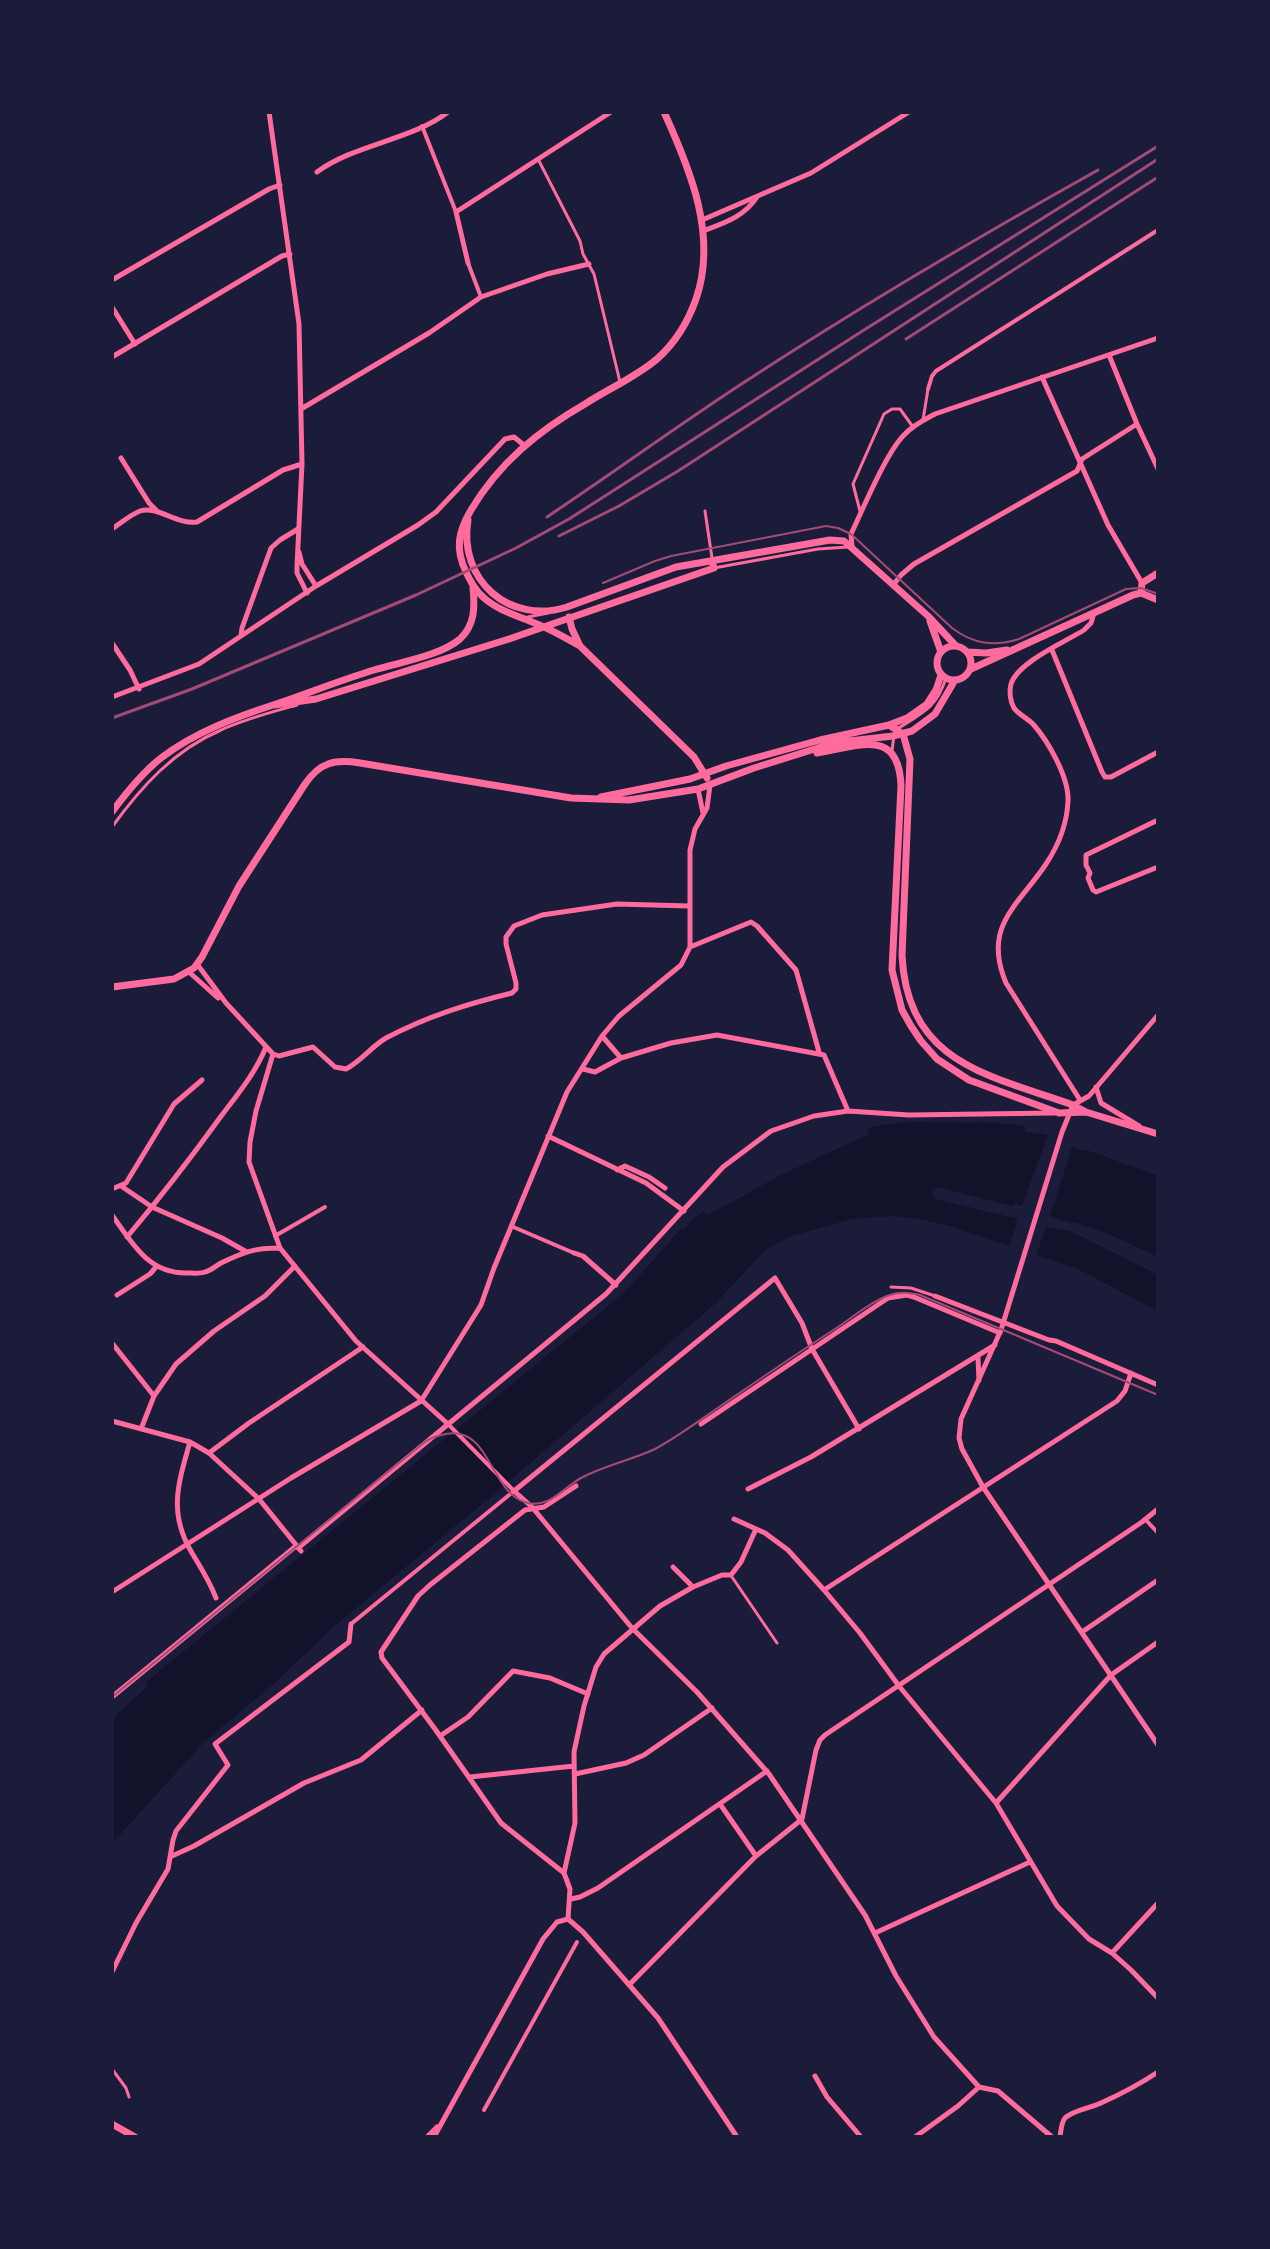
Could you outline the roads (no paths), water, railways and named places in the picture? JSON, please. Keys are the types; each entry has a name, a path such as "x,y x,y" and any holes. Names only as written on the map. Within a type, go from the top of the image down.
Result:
{"main road":[{"path":"664,112 684,155 702,220 701,282 685,324 656,359 564,417 525,446 492,477 461,529 458,549 473,586 492,604 580,646 694,757 710,785"},
{"path":"471,510 467,530 473,566 487,588 501,600 522,610 557,610 676,567 713,564 830,540 844,541 894,584 956,646 967,652 1013,649"},
{"path":"274,705 313,700 509,639 598,610 713,564"},
{"path":"1141,593 1142,583 1158,573"},
{"path":"112,812 143,775 174,750 225,722 372,670 443,649 459,639 468,630 474,615 473,586"},
{"path":"928,616 941,652 937,666 944,676 955,680 963,678 971,669 1133,595 1141,593 1158,600"},
{"path":"567,607 580,646"},
{"path":"941,652 949,646 956,646"},
{"path":"967,652 971,669"},
{"path":"115,985 174,979 197,964 239,886 313,772 321,767 345,760 588,800 629,800 698,789 788,757 895,731 927,704 944,676"},
{"path":"588,800 705,774 820,740 912,731 935,714 955,680"},
{"path":"895,731 906,743 911,768 902,955 905,985 915,1012 940,1046 959,1061 984,1074 1077,1103 1086,1112"},
{"path":"788,757 878,745 892,751 899,764 901,786 892,970 902,1010 929,1050 956,1073 982,1086 1059,1113 1086,1112 1158,1134"},
{"path":"698,789 705,774"},
{"path":"112,2124 135,2137"}],"street":[{"path":"269,112 299,324 302,464 297,573 307,593"},
{"path":"317,172 340,158 422,126 448,112"},
{"path":"456,212 611,112"},
{"path":"702,220 811,173 909,112"},
{"path":"422,126 456,212 468,263 481,297"},
{"path":"112,280 280,185"},
{"path":"702,231 744,214 758,196"},
{"path":"928,389 936,371 1158,230"},
{"path":"112,357 290,254"},
{"path":"301,409 429,333 481,297 547,274 589,264"},
{"path":"112,307 135,344"},
{"path":"852,546 851,534 896,444 923,420 1158,338"},
{"path":"1109,355 1158,469"},
{"path":"1042,377 1108,525 1142,583"},
{"path":"894,584 914,564 1077,471 1082,459 1137,424"},
{"path":"112,697 199,664 316,586 436,512 505,439 514,437 525,446"},
{"path":"121,458 149,503 175,520 190,523 197,522 283,470 302,464"},
{"path":"112,529 140,511 159,512"},
{"path":"241,637 271,548 299,529"},
{"path":"298,545 302,564 316,586"},
{"path":"1077,1103 998,965 1006,915 1045,865 1061,835 1068,802 1066,779 1040,734 1013,707 1012,682 1024,667 1084,630 1091,623 1094,611"},
{"path":"112,643 139,689"},
{"path":"1052,650 1105,777 1111,777 1158,752"},
{"path":"112,1592 291,1478 421,1401 481,1305 567,1092 602,1036 619,1016 681,965 690,947 689,861 692,838 707,808 710,785"},
{"path":"698,789 703,813"},
{"path":"1158,820 1086,855 1090,873 1088,878 1096,892 1158,867"},
{"path":"197,964 226,1003 273,1054 279,1056 313,1047 335,1067 346,1069 379,1043 426,1019 459,1006 512,993 516,983 506,937 514,926 542,915 617,904 689,906"},
{"path":"690,947 751,922 757,926 796,970 819,1052"},
{"path":"189,972 226,1003"},
{"path":"1157,1742 983,1487 968,1462 959,1438 961,1419 1000,1333 1069,1114 1077,1103 1089,1096 1158,1015"},
{"path":"583,1069 595,1072 621,1058 678,1041 717,1035 819,1052 824,1055 848,1111"},
{"path":"602,1036 621,1058"},
{"path":"127,1237 258,1066 266,1047"},
{"path":"273,1054 256,1111 249,1162 280,1248 363,1347 448,1424 532,1507 632,1628 712,1708 767,1771 802,1819 875,1933 922,2020 948,2054 979,2087 998,2091 1052,2137"},
{"path":"112,1189 126,1183 174,1104 202,1080"},
{"path":"1096,1087 1101,1103 1147,1131"},
{"path":"112,1697 616,1285 723,1167 771,1131 814,1116 848,1111 909,1115 1059,1113"},
{"path":"548,1136 646,1183 684,1211"},
{"path":"617,1170 625,1166 665,1188"},
{"path":"121,1186 152,1207 245,1251"},
{"path":"275,1236 325,1207"},
{"path":"112,1215 127,1237 156,1267 181,1273 205,1272 245,1251 280,1248"},
{"path":"511,1226 583,1256 616,1285"},
{"path":"141,1429 154,1396 176,1364 214,1331 265,1296 295,1266"},
{"path":"117,1295 156,1267"},
{"path":"112,1972 168,1869 176,1831 228,1765 215,1744 349,1642 351,1624 512,1489 775,1278 859,1429"},
{"path":"701,1424 888,1298 907,1295 1000,1333"},
{"path":"935,1296 1056,1341 1158,1385"},
{"path":"112,1343 154,1396"},
{"path":"748,1489 859,1429 996,1344"},
{"path":"209,1453 363,1347"},
{"path":"978,1357 979,1381"},
{"path":"824,1590 1117,1401 1125,1391 1131,1373"},
{"path":"112,1421 190,1442 209,1453 259,1499 298,1548"},
{"path":"190,1442 176,1498 178,1522 188,1545 208,1576 216,1598"},
{"path":"568,1919 571,1899 564,1873 501,1823 382,1658 381,1652 418,1596 525,1510 544,1507 576,1486"},
{"path":"629,1985 756,1856 802,1819 820,1740 1158,1509"},
{"path":"734,1519 788,1550 824,1590 996,1803 1057,1906 1089,1939 1112,1953 1158,1998"},
{"path":"1145,1519 1158,1533"},
{"path":"564,1873 575,1823 574,1752 593,1676 604,1654 660,1606 693,1587 722,1575 731,1575 741,1562 756,1529"},
{"path":"673,1567 693,1587"},
{"path":"1082,1632 1157,1583"},
{"path":"996,1803 1111,1675 1158,1642"},
{"path":"440,1736 468,1717 513,1671 550,1678 588,1694"},
{"path":"470,1777 626,1763 644,1755 712,1708"},
{"path":"171,1856 304,1783 361,1760 422,1710"},
{"path":"571,1899 598,1888 767,1771"},
{"path":"719,1804 756,1856"},
{"path":"875,1933 1030,1862"},
{"path":"1112,1953 1158,1903"},
{"path":"568,1919 583,1932 669,2031 737,2137"},
{"path":"427,2137 451,2107 543,1939 557,1922 568,1919"},
{"path":"484,2110 577,1942"},
{"path":"1060,2137 1062,2124 1071,2114 1098,2105 1158,2072"},
{"path":"815,2076 827,2097 861,2137"},
{"path":"915,2137 924,2134 979,2087"},
{"path":"434,2137 440,2123"}],"lane":[{"path":"538,158 594,274 620,382"},
{"path":"923,420 928,389"},
{"path":"861,514 853,484 884,414 900,409 913,427"},
{"path":"705,511 713,564"},
{"path":"520,617 545,615 557,610"},
{"path":"112,827 141,788 167,763 194,745 220,730 313,700"},
{"path":"892,751 895,731"},
{"path":"891,1287 911,1288 935,1296"},
{"path":"731,1575 777,1643"},
{"path":"112,2069 129,2097"}],"tram line":[{"path":"603,583 671,556 826,526 851,534 952,628 968,638 984,642 1001,643 1019,639 1126,589 1141,588 1158,594"},
{"path":"112,1697 426,1441 448,1434 464,1435 476,1443 503,1485 514,1496 528,1503 543,1502 590,1473 664,1444 863,1309 894,1294 920,1295 1158,1395"}],"railway":[{"path":"112,718 192,689 416,595 516,548 569,519 1158,146"},
{"path":"559,536 619,506 678,471 1158,159"},
{"path":"547,517 718,399 831,327 1098,170"},
{"path":"906,339 1158,177"}]}
